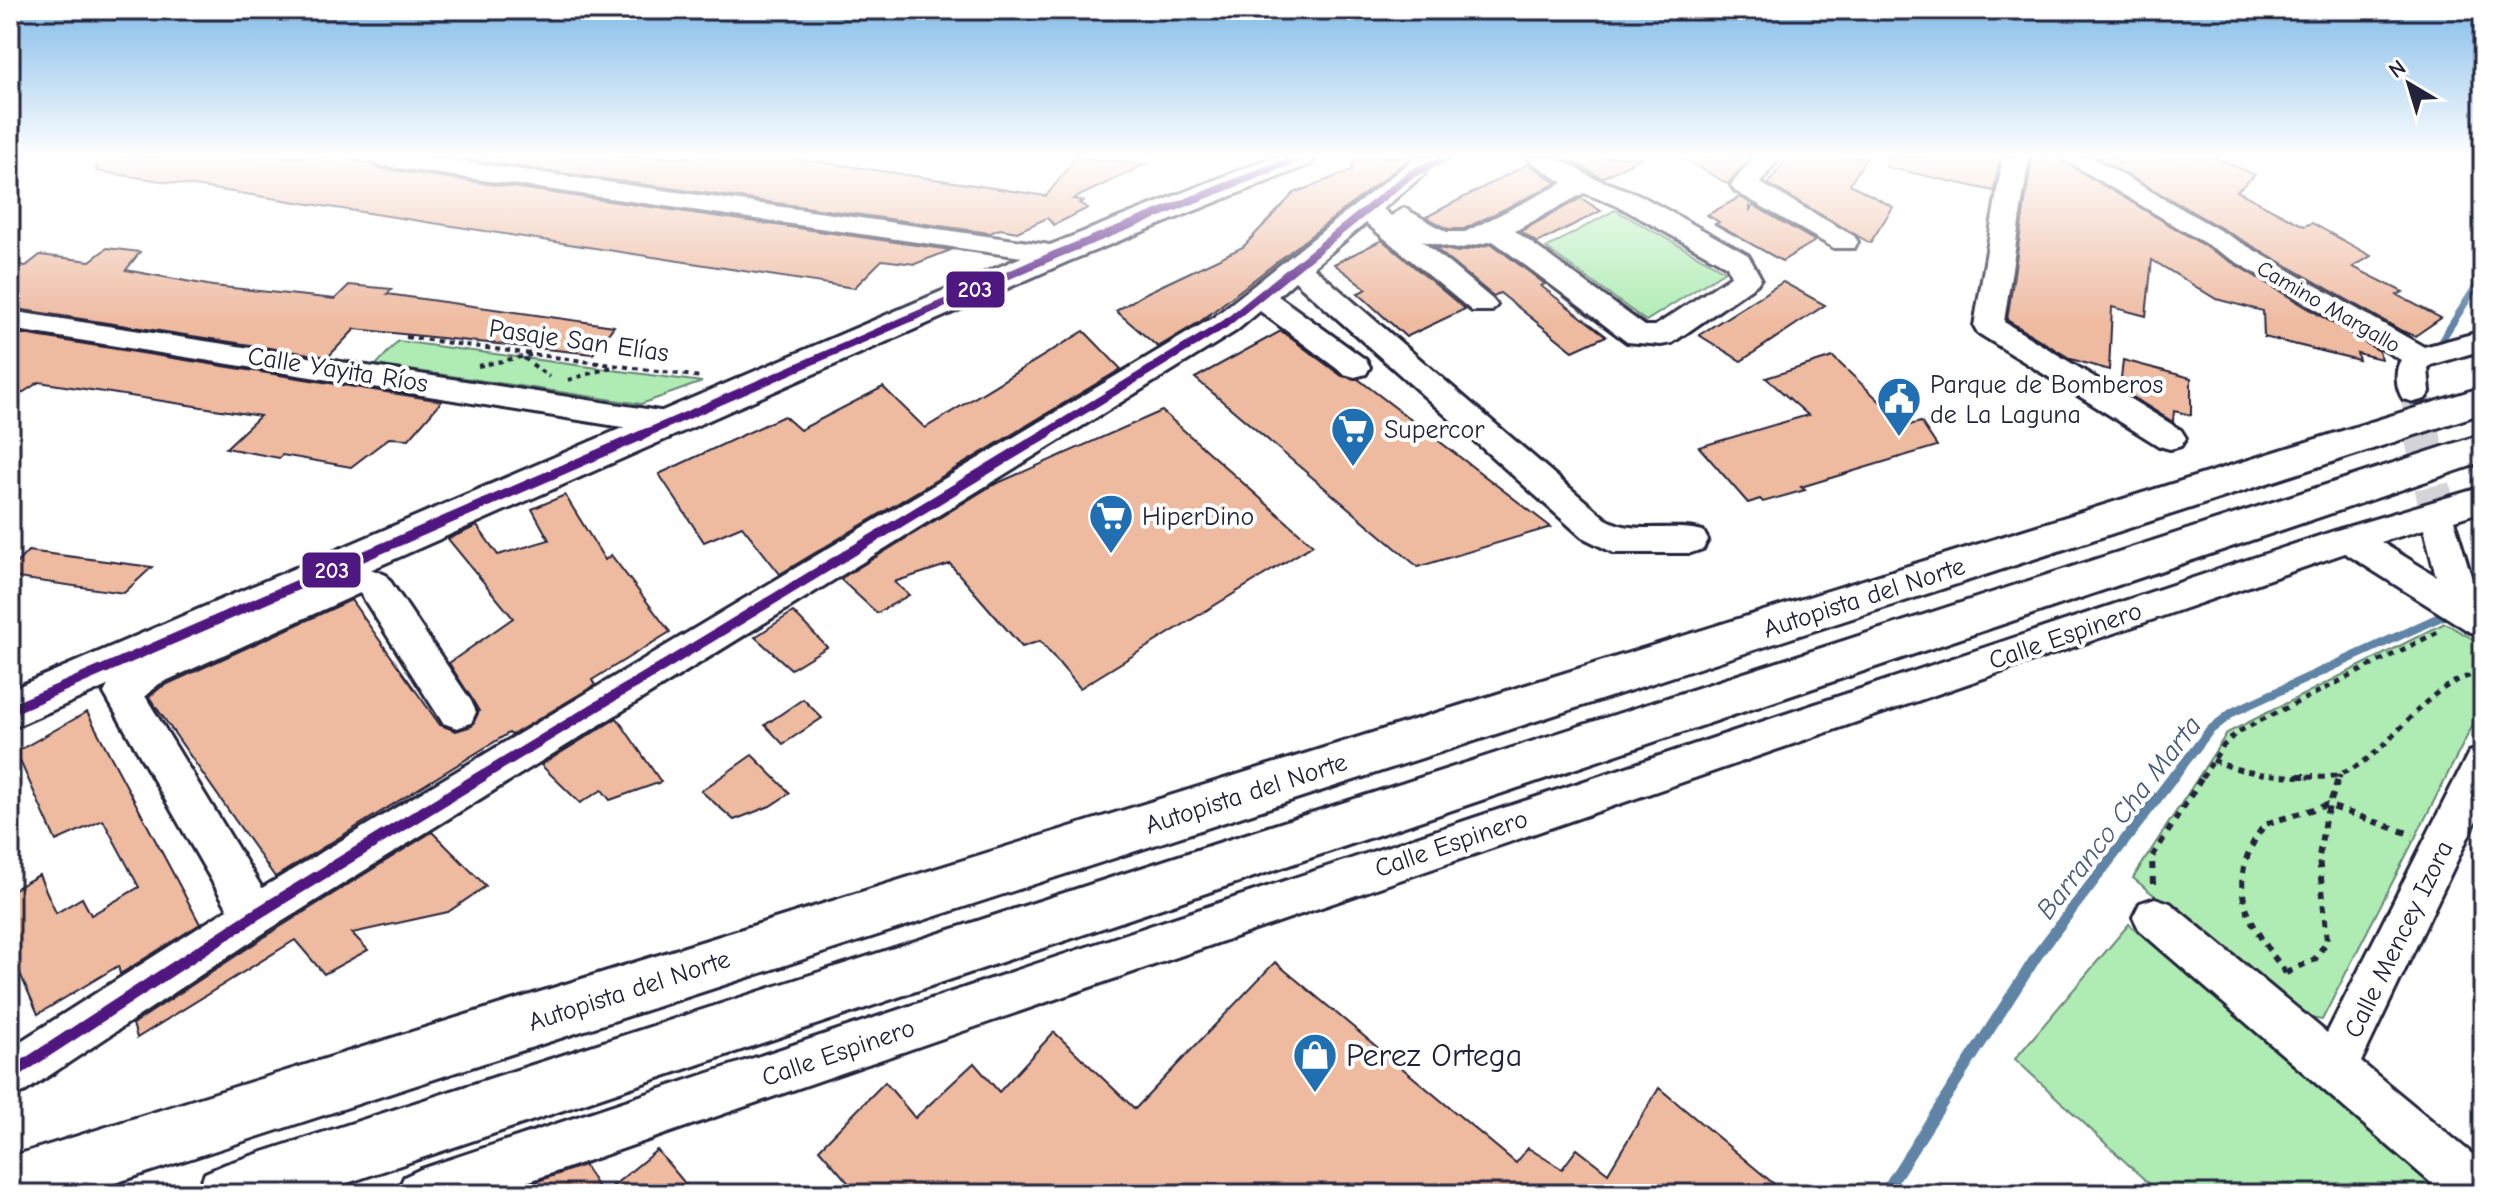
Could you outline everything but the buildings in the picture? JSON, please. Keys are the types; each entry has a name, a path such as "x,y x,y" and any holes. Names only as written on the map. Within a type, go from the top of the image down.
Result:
{"main road":[{"path":"10,710 114,681 666,423 1057,254 1159,213"},
{"name":"Autopista del Norte","path":"10,1187 2483,400"},
{"name":"Autopista del Norte","path":"226,1194 2483,448"}],"street":[{"path":"771,213 1057,254"},
{"path":"10,1075 255,915 1225,324 1361,213"},
{"path":"1371,213 1482,305"},
{"path":"1404,216 1431,237 1454,243 1496,230 1527,213"},
{"path":"1496,230 1646,340 1661,336 1747,278 1738,261 1652,213"},
{"path":"1793,213 1844,242"},
{"path":"2007,213 1989,326 2170,438"},
{"name":"Camino Margallo","path":"2170,213 2420,358"},
{"path":"1295,266 1594,528 1614,540 1691,540"},
{"path":"1259,296 1355,367"},
{"path":"1305,330 1307,323 1341,307"},
{"name":"Calle Yayita Ríos","path":"10,320 666,423"},
{"path":"2414,392 2412,366 2420,358 2483,340"},
{"name":"Calle Espinero","path":"421,1194 500,1182 2199,598 2349,539 2483,499"},
{"path":"2440,525 2464,619"},
{"path":"2349,539 2464,619"},
{"path":"358,568 373,584 457,712"},
{"path":"114,681 255,915"},
{"name":"Calle Mencey Izora","path":"2333,1070 2483,764"},
{"path":"2155,917 2482,1194"}],"path":[{"name":"Pasaje San Elías","path":"406,337 711,378 745,388"},
{"path":"555,383 615,365"},
{"path":"2155,917 2152,857 2213,760 2236,733 2464,619"},
{"path":"2249,998 2286,973 2315,959 2327,941 2316,875 2327,805 2340,775 2375,749 2426,702 2472,671 2483,673"},
{"path":"2213,760 2243,773 2340,775"},
{"path":"2286,973 2269,951 2239,891 2245,856 2265,824 2327,805 2443,845"}],"green space":[{"path":"1609,213 1621,213 1725,271 1646,321 1546,248"},
{"path":"398,341 702,382 641,404 376,365"},
{"path":"2445,623 2483,645 2483,705 2322,1020 2304,1017 2133,878 2227,733"},
{"path":"2129,924 2444,1194 2160,1194 2015,1059"}],"waterway":[{"name":"Barranco Cha Marta","path":"2425,380 2433,354 2483,275"},
{"name":"Barranco Cha Marta","path":"2173,778 2209,731 2233,712 2451,612"},
{"name":"Barranco Cha Marta","path":"1884,1194 2040,951 2174,776"}],"tunnel":[{"path":"2414,392 2422,435"},
{"path":"2422,433 2440,525"}],"transit line":[{"name":"203","path":"10,710 1057,254 1159,213"},
{"name":"203","path":"10,1075 255,915 1225,324 1362,213"}],"place":[{"name":"Parque de Bomberos de La Laguna","path":"1899,438"},
{"name":"Supercor","path":"1353,468"},
{"name":"HiperDino","path":"1111,555"},
{"name":"Perez Ortega","path":"1315,1094"}]}
